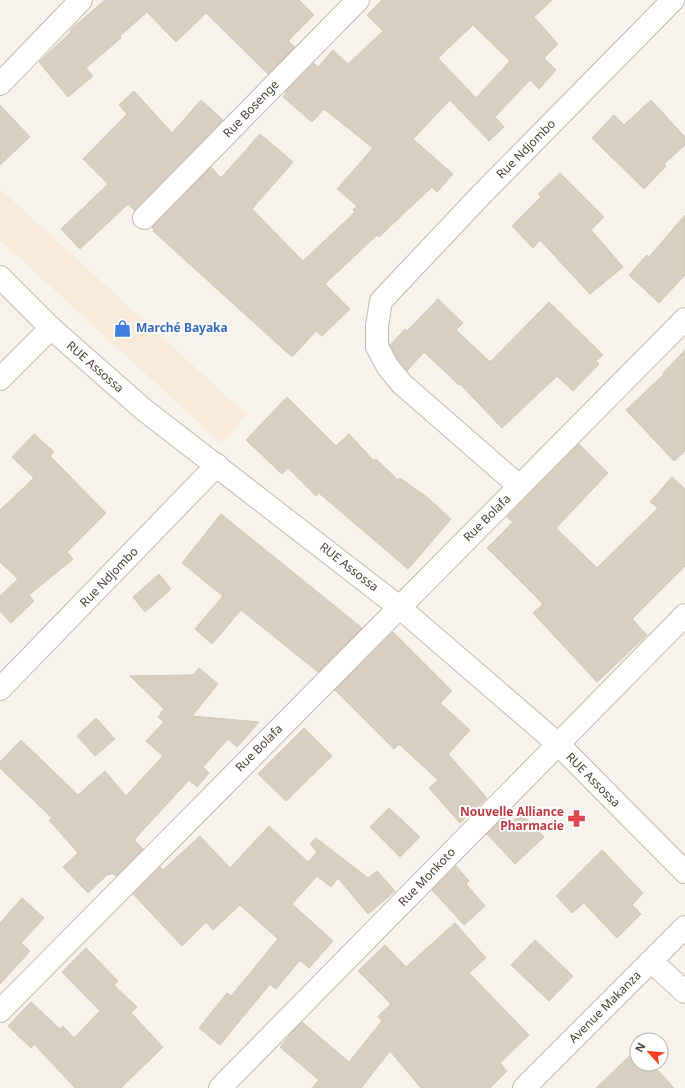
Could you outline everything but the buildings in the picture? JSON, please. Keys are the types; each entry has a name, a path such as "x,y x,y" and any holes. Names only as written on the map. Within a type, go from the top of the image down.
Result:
{"street":[{"path":"0,84 81,0"},
{"name":"Rue Bosenge","path":"144,218 358,0"},
{"name":"Rue Ndjombo","path":"381,301 480,196 673,0"},
{"name":"RUE Assossa","path":"0,277 50,328 143,409 399,607 558,744 685,872"},
{"name":"Rue Bolafa","path":"381,301 377,326 377,347 388,367 402,384 519,486"},
{"name":"Rue Bolafa","path":"0,1011 685,319"},
{"path":"0,379 50,328"},
{"name":"Rue Ndjombo","path":"0,688 217,465"},
{"name":"Rue Monkoto","path":"220,1088 685,615"},
{"name":"Avenue Makanza","path":"524,1088 685,927"},
{"path":"651,961 685,992"}],"shaded area":[{"name":"Marché Bayaka","path":"0,189 247,415 221,443 0,240"}],"place":[{"name":"Marché Bayaka","path":"123,328"},
{"name":"Nouvelle Alliance Pharmacie","path":"577,819"}]}
